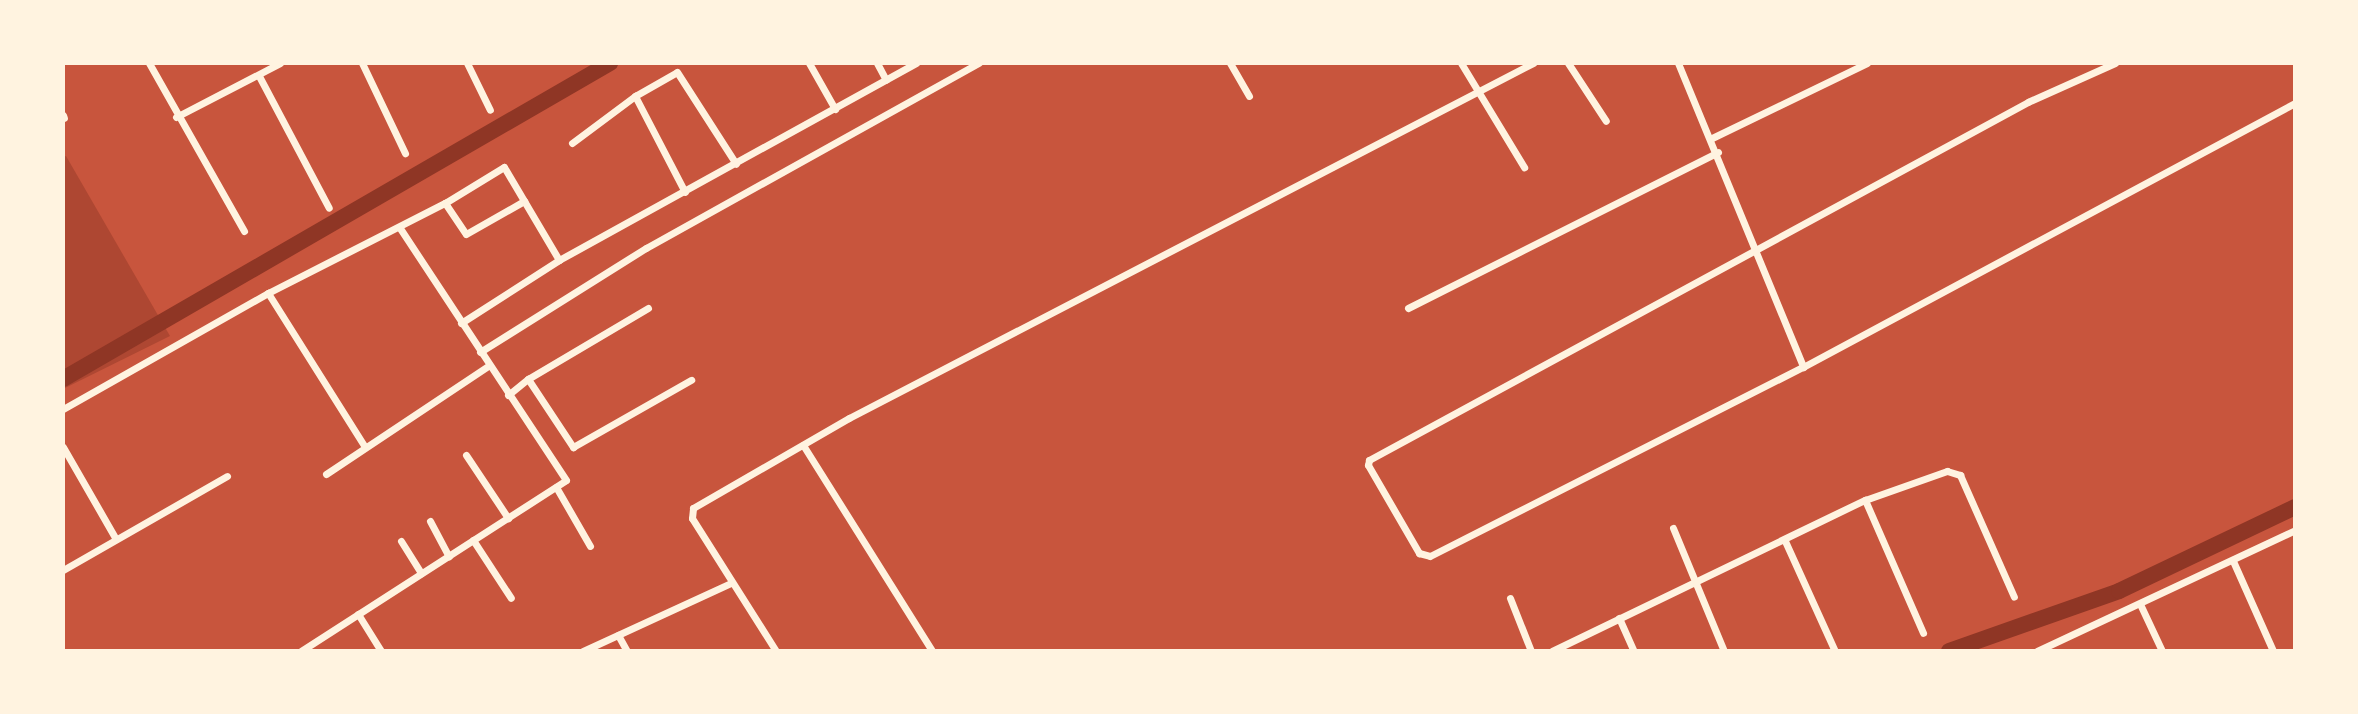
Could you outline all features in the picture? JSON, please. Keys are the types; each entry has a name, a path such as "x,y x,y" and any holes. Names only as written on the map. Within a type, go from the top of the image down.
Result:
{"street":[{"path":"149,63 176,117 244,231"},
{"path":"176,117 259,76 279,63"},
{"path":"362,63 405,153"},
{"path":"467,63 490,110"},
{"path":"809,63 835,109"},
{"path":"877,63 886,80"},
{"path":"461,323 559,260 916,63"},
{"path":"480,352 646,248 979,63"},
{"path":"1230,63 1249,96"},
{"path":"1461,63 1524,167"},
{"path":"776,651 692,518 692,508 803,444 1533,63"},
{"path":"1568,63 1606,121"},
{"path":"1678,63 1758,247 1804,367"},
{"path":"1712,138 1867,63"},
{"path":"2115,63 2028,102 1367,462 1424,556 1804,367 2295,103"},
{"path":"572,143 635,96 677,72 736,164"},
{"path":"259,76 329,208"},
{"path":"635,96 685,192"},
{"path":"1408,308 1718,152"},
{"path":"63,409 268,293 445,203 504,167 559,260"},
{"path":"445,203 466,234 524,201"},
{"path":"301,651 508,518 556,486 565,476 488,366 399,227"},
{"path":"268,293 365,447"},
{"path":"508,395 528,379 648,308"},
{"path":"326,474 488,366"},
{"path":"528,379 572,447 691,380"},
{"path":"803,444 932,651"},
{"path":"63,447 116,539"},
{"path":"466,455 508,518"},
{"path":"1552,651 1785,541 1865,500 1947,471 1960,475 2014,597"},
{"path":"63,570 227,476"},
{"path":"556,486 590,546"},
{"path":"1865,500 1923,633"},
{"path":"430,521 449,556"},
{"path":"1673,528 1724,651"},
{"path":"2037,651 2047,650 2295,530"},
{"path":"473,540 511,598"},
{"path":"401,541 421,573"},
{"path":"1785,541 1835,651"},
{"path":"2233,561 2273,651"},
{"path":"583,651 731,583"},
{"path":"1510,598 1531,651"},
{"path":"2140,604 2162,651"},
{"path":"358,614 381,651"},
{"path":"1619,618 1634,651"},
{"path":"618,635 627,651"}],"shaded area":[{"path":"66,156 170,336 63,389 63,157"}],"waterway":[{"path":"63,379 610,63"},
{"path":"1949,651 2119,591 2295,507"}]}
